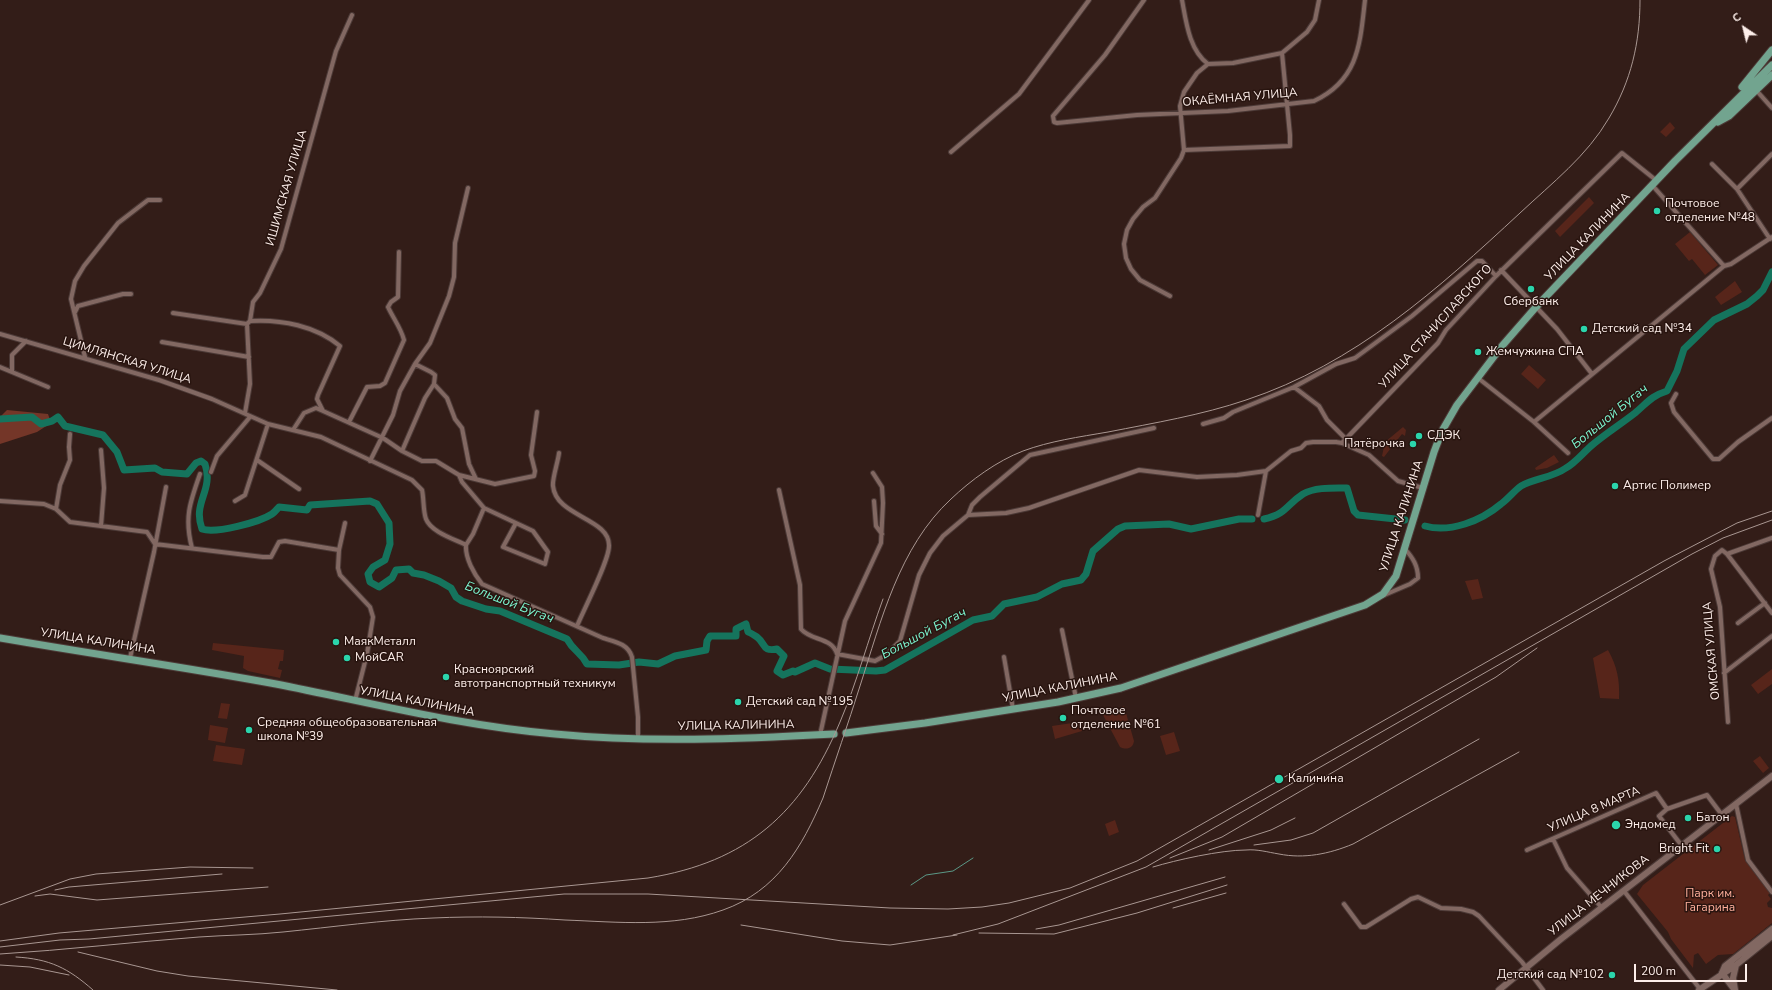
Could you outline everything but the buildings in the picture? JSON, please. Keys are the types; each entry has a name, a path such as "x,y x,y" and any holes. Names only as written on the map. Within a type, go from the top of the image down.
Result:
{"main road":[{"name":"УЛИЦА КАЛИНИНА","path":"1707,131 1772,50"},
{"name":"УЛИЦА КАЛИНИНА","path":"0,638 130,658 277,684 355,701 487,726 583,737 748,738 840,733 925,723 1013,709 1076,698 1147,680 1328,619 1365,605 1383,594 1396,576 1422,488 1442,431 1457,405 1536,307 1654,183 1707,131 1743,92 1772,65"},
{"name":"УЛИЦА КАЛИНИНА","path":"1707,131 1729,116 1772,75"}],"street":[{"path":"951,152 1019,94 1090,0"},
{"name":"ОКАЁМНАЯ УЛИЦА","path":"1144,0 1105,55 1053,116 1054,122 1057,123 1137,115 1228,111 1314,101 1326,95 1347,75 1355,61 1360,44 1366,0"},
{"path":"1182,0 1189,34 1199,54 1208,64"},
{"path":"1170,296 1140,280 1130,268 1126,258 1124,244 1127,230 1133,219 1143,207 1155,198 1184,150 1180,106 1184,92 1197,73 1208,64 1233,62 1282,53 1307,32 1315,20 1319,0"},
{"name":"ИШИМСКАЯ УЛИЦА","path":"245,413 250,384 249,322 253,302 260,293 281,249 334,58 352,14"},
{"path":"1184,150 1290,146 1282,53"},
{"path":"1756,90 1772,108"},
{"name":"УЛИЦА СТАНИСЛАВСКОГО","path":"1342,442 1438,343 1446,330 1501,270 1622,153 1654,183"},
{"path":"1737,189 1772,154"},
{"path":"1534,422 1724,266 1731,264 1771,238 1737,189 1712,164"},
{"path":"1654,183 1724,266"},
{"path":"370,461 383,438 400,391 415,364 430,343 449,296 454,277 456,243 468,188"},
{"path":"85,357 74,314 71,293 75,281 84,266 122,218 148,200 160,200"},
{"path":"349,422 367,387 380,386 385,383 404,340 402,332 396,324 388,307 391,302 398,297 399,252"},
{"name":"УЛИЦА СТАНИСЛАВСКОГО","path":"1203,424 1224,418 1233,412 1294,387 1336,364 1355,358 1412,316 1477,261 1482,261 1496,276"},
{"path":"1501,270 1557,329 1592,374"},
{"path":"74,314 75,308 78,306 123,294 131,294"},
{"path":"173,313 249,322 268,320 310,328 330,338 340,346 317,399 323,411"},
{"name":"ЦИМЛЯНСКАЯ УЛИЦА","path":"0,334 85,357 159,380 245,413 250,417 268,424 321,437 419,486 422,490 426,518 428,522 439,531 466,545"},
{"path":"12,372 12,355 26,341"},
{"path":"162,342 249,357"},
{"path":"402,451 425,398 434,384 434,376 432,372 415,364"},
{"path":"0,367 48,387"},
{"path":"1478,378 1534,422 1568,453"},
{"path":"434,384 448,398 455,419 462,428 470,464 476,479"},
{"path":"1294,387 1319,406 1327,420 1345,438"},
{"path":"1676,394 1671,403 1674,412 1713,458 1719,459 1738,442 1772,418"},
{"path":"293,430 304,413 316,408 383,438 402,451 422,461 436,461 458,474 495,484 534,476 535,471 531,455 537,412"},
{"path":"211,472 217,456 250,417"},
{"path":"235,501 245,495 268,424"},
{"path":"837,654 875,660 886,655 900,640 919,575 930,553 943,536 968,515 972,505 980,497 1030,456 1154,428"},
{"path":"56,509 60,485 70,460 70,434"},
{"path":"968,515 1006,513 1029,508 1139,470 1197,477 1237,475 1266,471 1291,451 1310,442 1342,442 1369,455 1398,481 1422,488"},
{"path":"101,450 104,488 101,526"},
{"path":"560,453 552,486 560,501 571,511 596,526 605,535 609,545 606,558 577,626"},
{"path":"257,460 299,489"},
{"path":"1258,515 1266,471"},
{"path":"820,735 845,620 867,577 881,543 883,534 882,487 873,473"},
{"path":"192,548 187,520 189,504 200,474"},
{"path":"458,474 462,482 484,508 516,523 533,531 548,552 545,564 503,546 516,523"},
{"path":"130,658 166,487"},
{"path":"779,490 800,585 801,629 805,633 823,640 835,648 837,654"},
{"path":"0,501 44,504 56,509 70,522 147,532 155,544"},
{"path":"874,501 876,526 883,534"},
{"path":"484,508 473,534 466,545 466,550 475,573 482,584 577,626 621,643 630,650 638,717 638,738"},
{"path":"345,523 339,550 338,568 340,575 370,607 373,617 367,654 355,701"},
{"path":"1772,538 1727,554 1772,613"},
{"path":"155,544 271,557 279,542 285,541 339,550"},
{"path":"1377,599 1410,584 1418,578 1418,570 1412,556 1405,549"},
{"name":"ОМСКАЯ УЛИЦА","path":"1727,554 1722,550 1715,556 1711,569 1720,607 1728,722"},
{"path":"1738,623 1764,603"},
{"path":"1062,630 1076,698"},
{"path":"1724,673 1772,636"},
{"path":"1004,657 1013,709"},
{"name":"УЛИЦА МЕЧНИКОВА","path":"1499,990 1772,776"},
{"name":"УЛИЦА 8 МАРТА","path":"1527,850 1656,793 1667,809"},
{"path":"1682,846 1659,816 1667,809 1707,795 1722,815"},
{"path":"1736,804 1748,860 1772,892"},
{"path":"1553,839 1567,868 1602,908"},
{"path":"1624,891 1699,990 1722,973 1736,965 1772,936"},
{"path":"1344,904 1361,927 1366,927 1411,899 1418,897 1441,908 1461,909 1473,912 1501,938 1543,990"},
{"path":"1722,973 1727,964 1772,929"},
{"path":"1735,990 1733,978 1736,965"},
{"path":"1722,973 1735,990"}],"green space":[{"path":"1670,122 1675,128 1666,137 1660,132"},
{"path":"1589,197 1594,203 1560,237 1555,231"},
{"path":"1690,232 1718,265 1705,275 1692,259 1689,261 1675,244"},
{"path":"1735,281 1742,292 1721,305 1715,297"},
{"path":"1529,365 1546,380 1538,389 1521,374"},
{"path":"1403,427 1406,430 1405,436 1402,434 1384,457 1382,456 1385,442"},
{"path":"1554,455 1559,462 1547,468 1536,470 1535,468"},
{"path":"1478,579 1483,598 1472,600 1465,581"},
{"path":"213,643 284,650 283,661 280,661 278,669 282,670 280,678 248,671 243,668 244,656 212,650"},
{"path":"1608,650 1614,662 1617,673 1619,699 1600,698 1593,658"},
{"path":"1772,669 1772,684 1758,694 1751,685"},
{"path":"221,703 230,704 227,719 218,718"},
{"path":"1124,706 1134,741 1132,746 1127,749 1120,747 1103,715"},
{"path":"1079,722 1082,731 1055,739 1052,726"},
{"path":"210,725 228,728 225,743 208,740"},
{"path":"1174,732 1180,751 1166,755 1160,736"},
{"path":"216,745 245,749 242,765 213,761"},
{"path":"1760,756 1769,768 1763,773 1753,761"},
{"name":"Парк им. Гагарина","path":"1732,816 1735,817 1745,860 1770,893 1768,895 1771,899 1767,903 1768,907 1772,908 1772,923 1733,954 1718,955 1706,964 1698,953 1694,955 1693,968 1671,939 1668,932 1637,894 1643,885"},
{"path":"1115,820 1119,832 1109,836 1105,824"}],"shaded area":[{"path":"7,410 48,414 51,423 37,432 0,444 0,417"}],"waterway":[{"name":"Большой Бугач","path":"1425,526 1435,528 1455,527 1475,520 1484,516 1504,502 1521,486 1555,474 1576,461 1596,442 1650,400 1667,391 1677,371 1684,349 1714,320 1747,304 1757,296 1763,290 1772,272"},
{"name":"Большой Бугач","path":"0,419 32,417 41,424 52,421 58,417 65,426 103,435 117,452 124,470 155,468 162,472 187,474 196,463 201,461 205,464 207,473 207,482 200,511 202,529 227,529 248,524 272,514 279,507 307,510 310,505 370,501 377,504 389,523 390,544 385,560 373,567 368,574 370,582 379,587 392,578 396,570 409,569 413,573 424,575 451,588 456,597 462,601 486,609 500,611 567,639 587,664 619,665 639,662 658,664 675,656 706,650 707,641 710,636 736,636 736,629 746,624 748,632 757,637 766,648 772,650 777,649 784,656 777,671 783,675 793,671 795,672 815,663 830,669 885,670 973,620 992,616 1004,604 1037,597 1062,584 1081,580 1086,574 1093,551 1118,529 1125,526 1169,524 1191,529 1239,519 1252,519"},
{"path":"1264,519 1277,515 1297,498 1313,490 1324,488 1347,488 1354,511 1358,515 1405,520"},
{"path":"911,885 926,875 953,871 973,858"}],"railway":[{"path":"0,954 199,937 272,933 376,922 433,918 499,917 625,922 665,922 704,916 742,902 773,879 785,865 806,834 823,798 884,611 894,586 918,539 933,518 951,499 985,472 1013,455 1023,451 1054,442 1160,422 1212,410 1246,400 1286,385 1359,345 1393,322 1426,296 1489,241 1580,157 1600,132 1617,104 1633,61 1640,16 1640,0"},
{"path":"0,947 60,940 89,939 564,894 648,894 890,908 948,909 982,907 1009,903 1070,888 1137,861 1664,561 1737,523 1772,511"},
{"path":"953,935 998,924 1146,867 1692,554 1723,538 1772,520"},
{"path":"0,941 59,933 280,914 648,878 683,870 714,860 742,846 767,828 789,807 808,783 825,754 840,722 852,692 883,599"},
{"path":"1170,858 1222,837 1496,677 1537,648"},
{"path":"1254,845 1291,840 1313,833 1479,739"},
{"path":"1153,867 1174,861 1236,850 1254,850 1298,856 1326,853 1353,844 1519,752"},
{"path":"1209,850 1271,830 1295,818"},
{"path":"0,905 70,879 96,874 190,867 253,868"},
{"path":"55,890 69,887 222,874"},
{"path":"1036,929 1059,925 1225,877"},
{"path":"979,933 1054,934 1137,913 1227,885"},
{"path":"35,896 50,894 97,900 268,887"},
{"path":"1173,908 1226,893"},
{"path":"741,925 842,941 890,945 957,935"},
{"path":"78,952 157,971 188,976 337,990"},
{"path":"16,957 39,960 58,966 67,970 93,990"},
{"path":"0,965 30,967 69,975"}],"place":[{"name":"Почтовое отделение №48","path":"1657,211"},
{"name":"Сбербанк","path":"1531,289"},
{"name":"Детский сад №34","path":"1584,329"},
{"name":"Жемчужина СПА","path":"1478,352"},
{"name":"СДЭК","path":"1419,436"},
{"name":"Пятёрочка","path":"1413,444"},
{"name":"Артис Полимер","path":"1615,486"},
{"name":"МаякМеталл","path":"336,642"},
{"name":"МойCAR","path":"347,658"},
{"name":"Красноярский автотранспортный техникум","path":"446,677"},
{"name":"Детский сад №195","path":"738,702"},
{"name":"Почтовое отделение №61","path":"1063,718"},
{"name":"Средняя общеобразовательная школа №39","path":"249,730"},
{"name":"Калинина","path":"1279,779"},
{"name":"Батон","path":"1688,818"},
{"name":"Эндомед","path":"1616,825"},
{"name":"Bright Fit","path":"1717,849"},
{"name":"Детский сад №102","path":"1612,975"}]}
